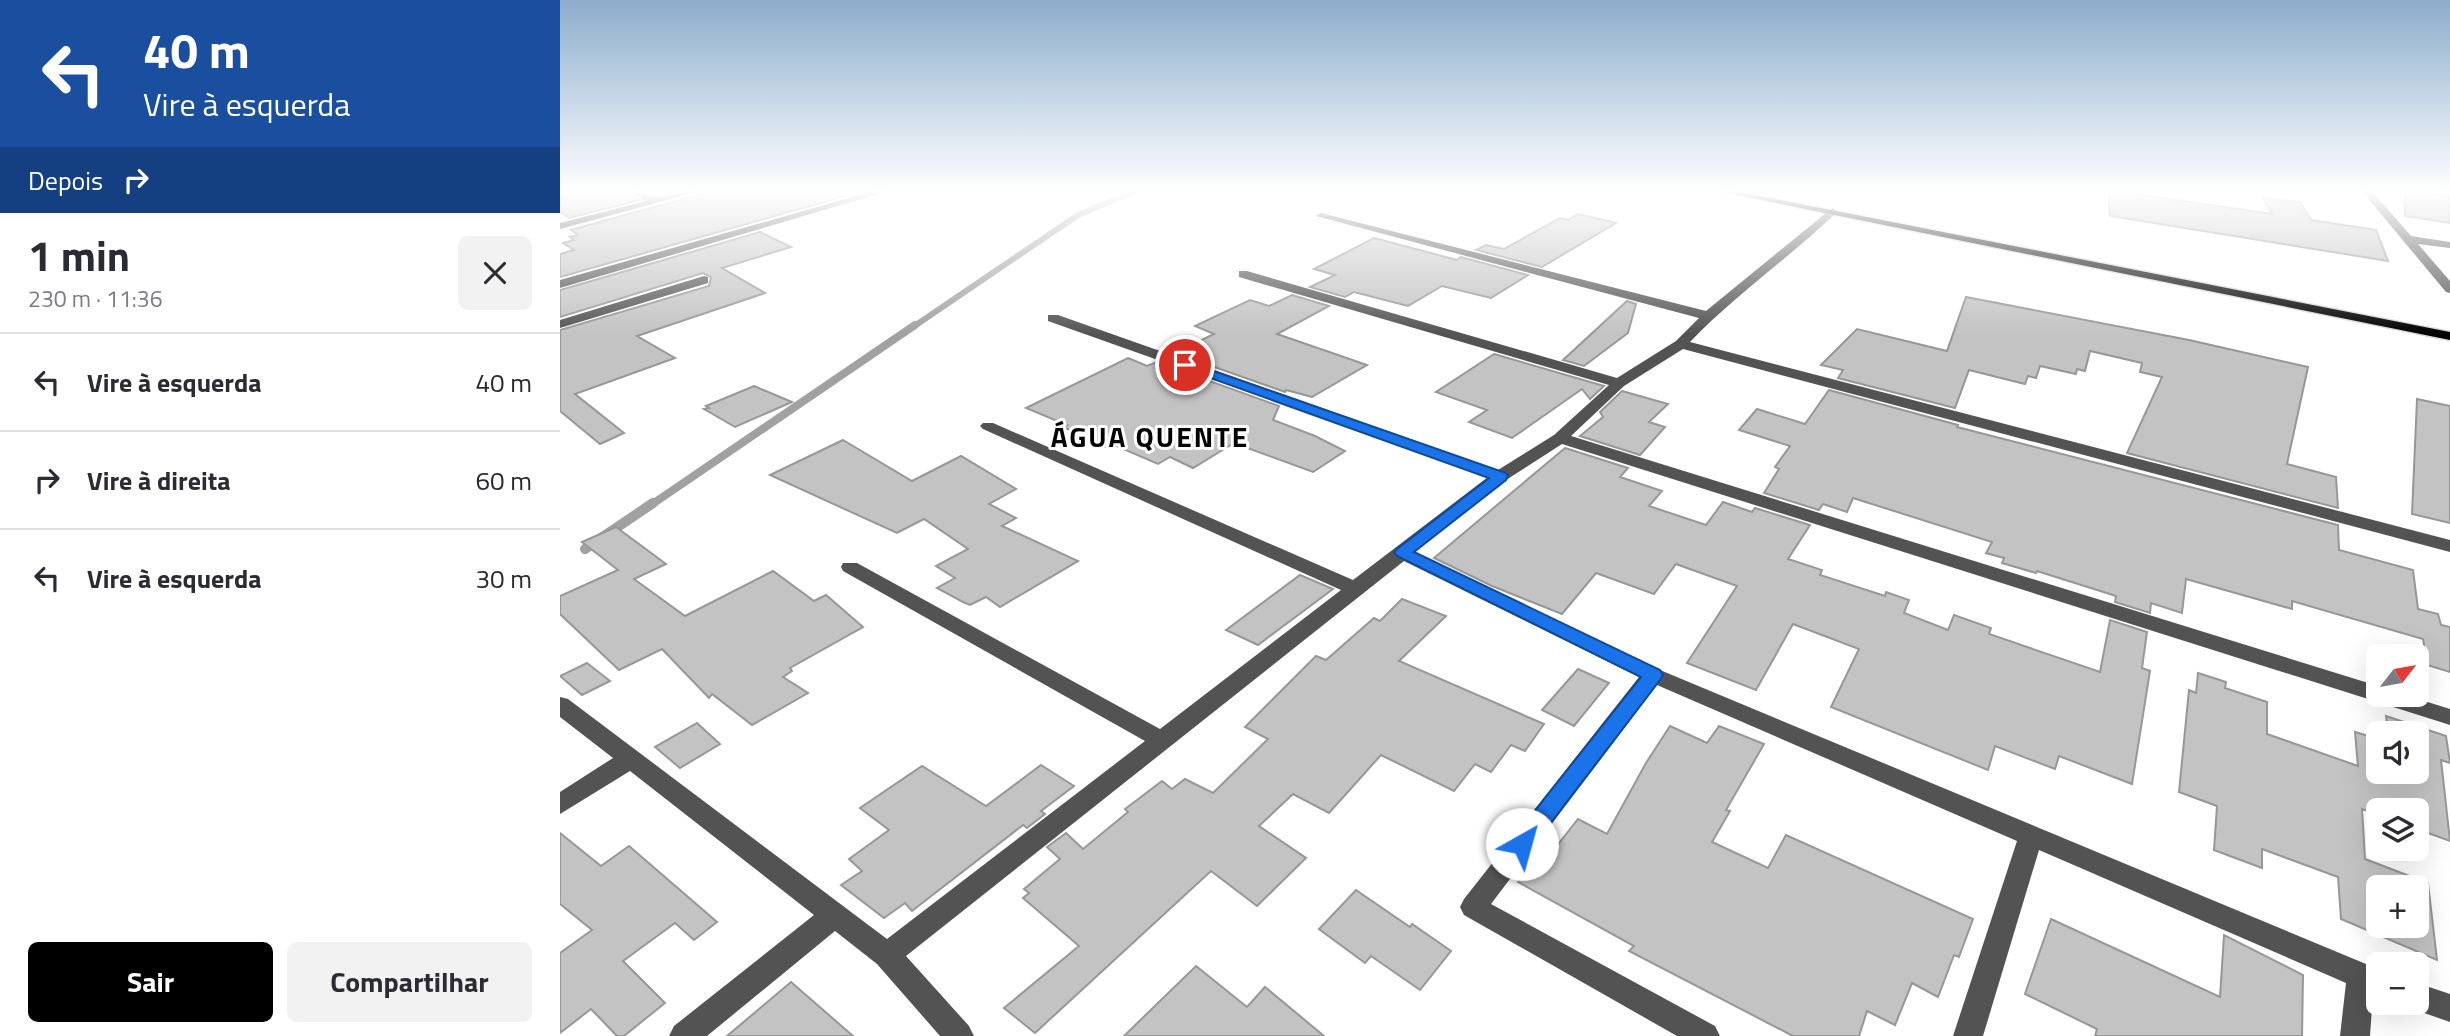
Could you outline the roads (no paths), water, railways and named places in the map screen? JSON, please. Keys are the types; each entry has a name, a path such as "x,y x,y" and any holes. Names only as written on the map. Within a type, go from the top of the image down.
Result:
{"main road":[{"path":"1967,238 2450,336"}],"street":[{"path":"560,284 719,238"},
{"path":"1407,238 1708,316"},
{"path":"887,955 1500,476 1560,438 1619,383 1681,344 1708,316 1803,238"},
{"path":"2409,239 2450,245"},
{"path":"2409,239 2450,289"},
{"path":"1243,274 1619,383"},
{"path":"560,324 704,280"},
{"path":"1053,318 1500,476"},
{"path":"1681,344 2450,546"},
{"path":"988,426 1356,589"},
{"path":"1560,438 2366,691"},
{"path":"1403,553 1653,675 2366,979"},
{"path":"850,567 1162,740"},
{"path":"1653,675 1473,907 1705,1036"},
{"path":"560,705 887,955 959,1036"},
{"path":"2418,707 2450,717"},
{"path":"560,804 630,759"},
{"path":"1968,1036 2031,835"},
{"path":"684,1036 834,915"},
{"path":"2355,1036 2366,992"},
{"path":"2429,1001 2450,1008"}],"waterway":[{"path":"913,327 1044,238"},
{"path":"651,505 915,325"},
{"path":"585,549 653,503"}],"district":[{"name":"ÁGUA QUENTE","path":"1150,436"}]}
